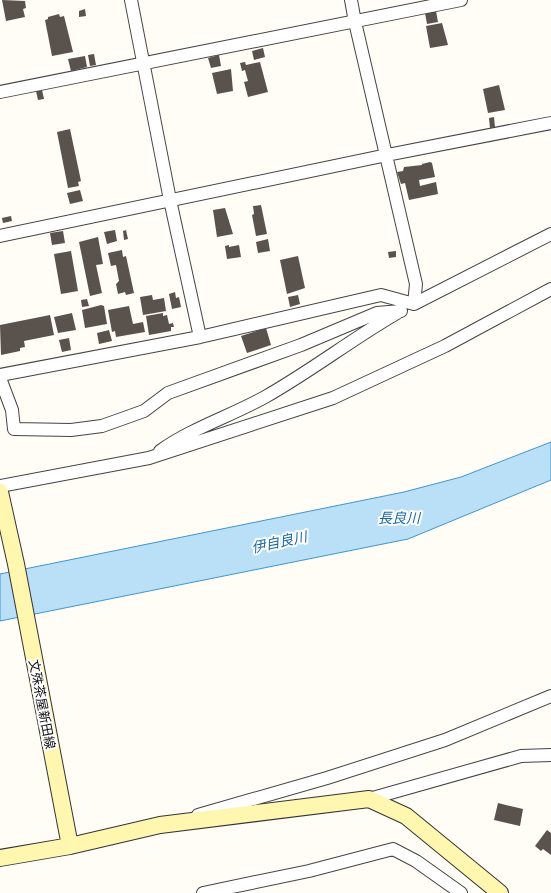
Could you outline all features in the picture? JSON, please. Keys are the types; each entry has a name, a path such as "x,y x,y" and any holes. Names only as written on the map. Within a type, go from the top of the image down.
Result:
{"street":[{"path":"132,0 170,200 200,337"},
{"path":"351,0 416,284 414,304"},
{"path":"0,92 461,0"},
{"path":"0,236 387,155 551,123"},
{"path":"149,458 176,439 265,397 367,330 401,311 551,234"},
{"path":"0,486 149,458 334,398 445,346 551,289"},
{"path":"401,311 377,313 301,345 168,393 144,411 102,426 71,430 14,429 12,410 0,376 200,337 381,295 414,304"},
{"name":"文殊茶屋新田線","path":"2,498 70,846"},
{"path":"0,858 70,846 160,825 327,778 445,740 551,696"},
{"path":"160,825 369,799 521,756 551,755"},
{"path":"369,799 406,816 500,893"},
{"path":"203,893 309,871 393,849 416,861 461,893"}],"water":[{"name":"長良川","path":"551,442 551,480 408,539 0,621 0,574 404,492 461,477"}],"building":[{"path":"2,0 25,1 26,8 23,9 25,17 6,21"},
{"path":"85,9 86,16 79,17 79,11"},
{"path":"436,11 438,22 427,24 425,13"},
{"path":"59,14 60,17 64,16 73,52 52,56 45,20 48,19 48,17"},
{"path":"442,23 448,45 430,48 426,26"},
{"path":"263,48 265,57 254,60 252,51"},
{"path":"94,54 96,65 90,66 88,55"},
{"path":"219,55 221,66 211,68 208,58"},
{"path":"85,56 87,67 71,71 68,59"},
{"path":"245,62 246,65 260,62 268,92 248,97 244,82 248,81 245,70 242,71 240,63"},
{"path":"231,69 233,91 217,94 212,73"},
{"path":"499,85 505,110 488,113 483,89"},
{"path":"42,90 44,99 38,100 36,91"},
{"path":"494,117 495,127 490,128 489,118"},
{"path":"70,129 81,181 78,182 79,186 68,188 57,132"},
{"path":"430,162 432,163 435,177 419,180 420,186 436,182 438,194 409,200 405,183 401,184 397,172 403,171 404,167 422,165"},
{"path":"80,190 83,201 70,204 67,193"},
{"path":"261,205 267,234 256,236 252,215 254,214 253,206"},
{"path":"225,208 233,234 217,237 213,210"},
{"path":"11,216 12,221 3,223 2,218"},
{"path":"115,230 117,241 107,244 104,232"},
{"path":"126,230 128,239 124,240 123,231"},
{"path":"63,231 65,243 52,245 50,233"},
{"path":"98,237 103,264 96,265 102,293 90,296 79,242"},
{"path":"268,239 270,251 258,253 256,242"},
{"path":"229,245 229,247 239,245 241,257 227,259 225,246"},
{"path":"122,250 123,257 126,256 134,293 126,295 125,292 118,294 116,284 119,281 116,265 111,266 108,253"},
{"path":"71,251 78,291 61,294 54,254"},
{"path":"396,251 396,257 389,258 388,252"},
{"path":"298,256 305,288 287,294 280,260"},
{"path":"175,292 176,298 179,297 181,307 172,309 169,294"},
{"path":"152,295 153,300 164,298 166,311 143,315 140,297"},
{"path":"298,295 300,304 290,307 288,297"},
{"path":"87,299 89,306 82,307 81,300"},
{"path":"101,305 104,306 107,324 85,328 82,310"},
{"path":"129,306 133,324 143,322 145,332 116,337 115,331 112,332 108,310"},
{"path":"72,313 76,330 58,333 54,317"},
{"path":"163,313 163,316 167,315 169,324 173,323 174,327 171,327 171,331 149,335 146,316"},
{"path":"50,315 54,335 24,341 25,347 20,348 20,351 1,355 0,325"},
{"path":"266,328 271,345 247,353 241,336"},
{"path":"109,330 112,341 99,344 97,333"},
{"path":"69,338 71,350 62,352 59,340"},
{"path":"498,803 523,809 520,826 494,820"},
{"path":"547,830 551,833 551,855 543,849 541,851 535,846"}],"water label":[{"name":"伊自良川","path":"279,541"}]}
